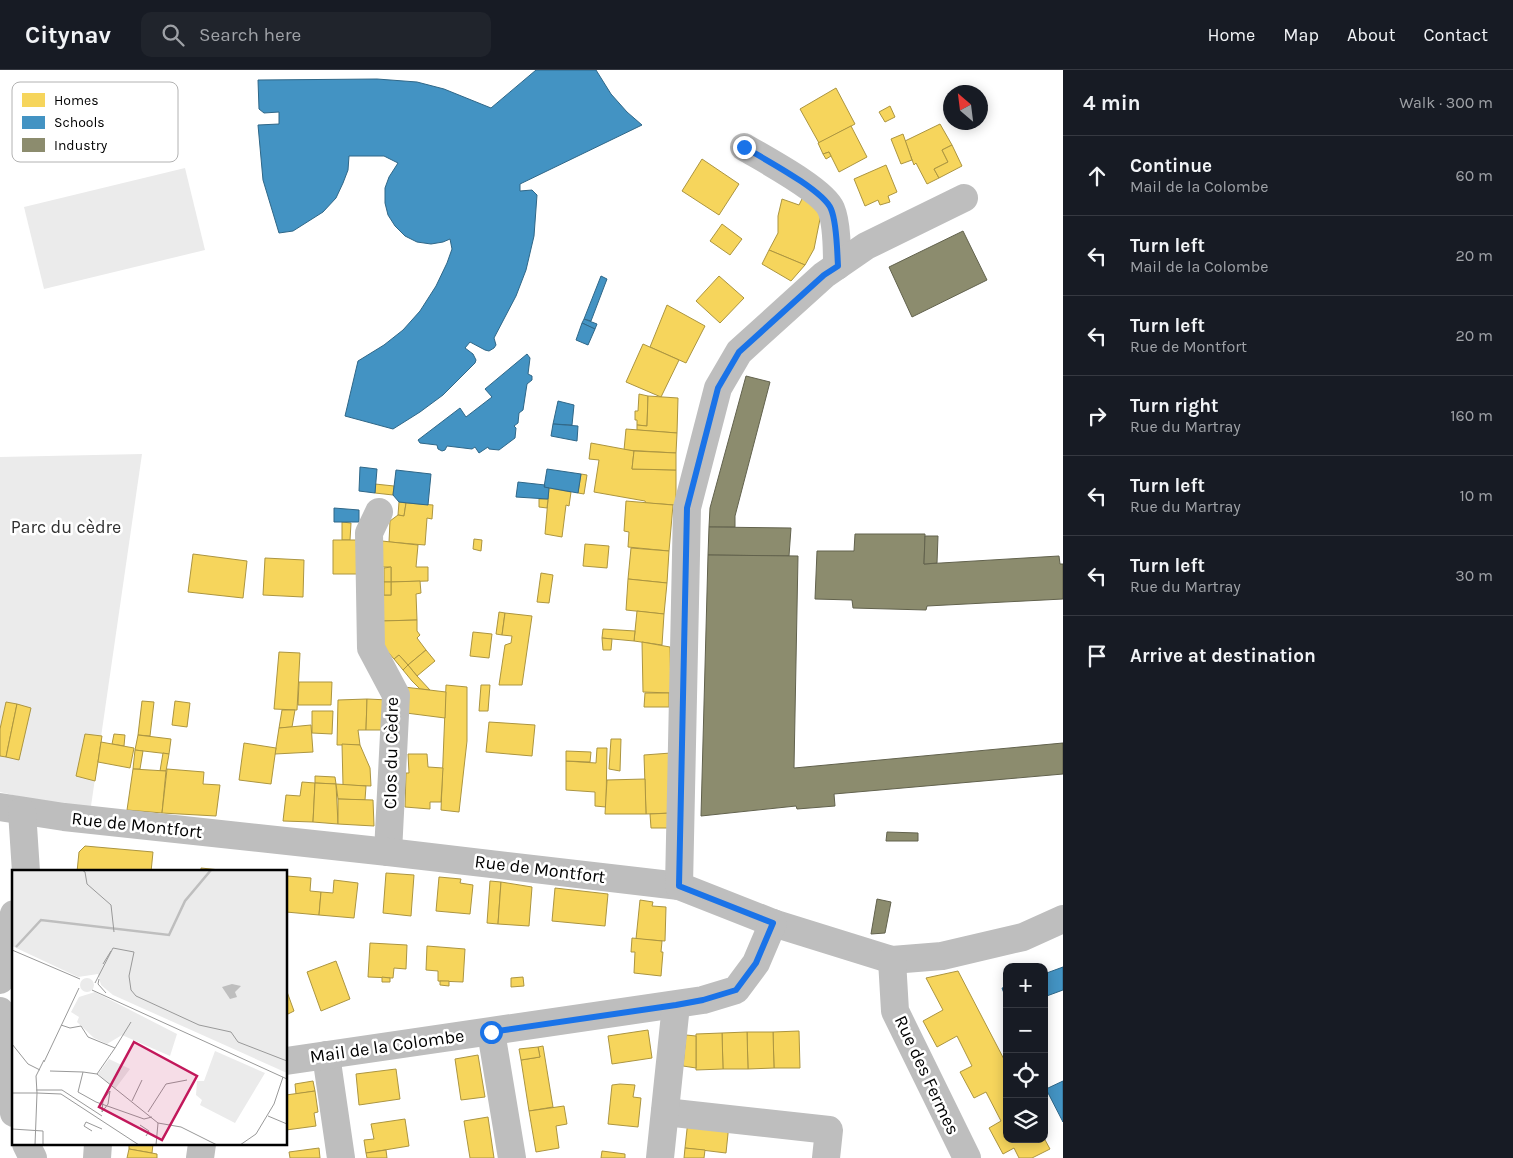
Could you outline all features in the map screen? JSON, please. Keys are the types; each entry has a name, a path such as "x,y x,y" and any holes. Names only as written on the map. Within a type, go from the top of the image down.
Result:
{"street":[{"path":"744,147 816,191 831,208 838,266"},
{"path":"679,886 687,508 718,388 739,352 824,275 866,246 964,198"},
{"name":"Clos du Cèdre","path":"379,512 369,533 371,648 396,695 388,852"},
{"path":"11,809 26,870"},
{"name":"Rue de Montfort","path":"11,809 74,818 679,886 773,923 892,960 942,956 1023,937 1063,919"},
{"path":"0,980 12,920"},
{"name":"Mail de la Colombe","path":"288,1061 703,1000 736,990 756,963 773,923"},
{"name":"Rue des Fermes","path":"892,960 895,1011 967,1158"},
{"path":"660,1158 676,1005"},
{"path":"0,1011 1,1039 10,1107"},
{"path":"491,1032 512,1158"},
{"path":"326,1055 341,1158"},
{"path":"665,1112 829,1130 826,1158"},
{"path":"27,1146 33,1158"}],"green space":[{"path":"185,168 205,250 44,289 24,207"},
{"name":"Parc du cèdre","path":"142,454 90,813 0,792 0,457"}],"building: Homes":[{"path":"836,88 855,124 819,143 800,109"},
{"path":"890,106 895,117 885,122 879,112"},
{"path":"940,124 952,145 942,150 948,162 934,169 939,178 927,184 916,163 914,165 905,141"},
{"path":"851,126 867,157 839,172 829,152 823,154 818,143"},
{"path":"903,134 912,160 901,164 891,139"},
{"path":"952,145 962,166 939,178 934,169 948,162 942,150"},
{"path":"829,152 831,156 826,159 823,154"},
{"path":"702,159 739,184 719,215 682,191"},
{"path":"886,165 897,192 888,196 890,202 880,205 878,200 865,206 854,179"},
{"path":"803,197 822,209 814,249 805,265 769,250 778,233 778,216 782,199 799,205"},
{"path":"722,224 742,239 730,255 710,241"},
{"path":"769,250 805,265 791,281 762,264"},
{"path":"719,276 744,298 720,323 696,301"},
{"path":"667,305 705,326 686,363 650,347"},
{"path":"643,344 679,360 661,397 626,382"},
{"path":"639,394 648,396 647,426 637,425 637,420 635,420 635,411 638,411"},
{"path":"648,396 678,398 677,433 637,430 637,425 647,426"},
{"path":"626,429 677,433 676,453 624,450"},
{"path":"591,443 634,451 632,469 676,470 676,505 646,503 645,501 594,492 599,460 589,459"},
{"path":"634,451 676,453 676,470 632,469"},
{"path":"581,474 587,475 584,494 578,493"},
{"path":"375,484 394,486 393,495 375,493"},
{"path":"549,488 571,492 569,506 566,505 562,537 545,534"},
{"path":"539,499 548,499 547,508 539,507"},
{"path":"626,501 673,505 669,551 628,547 629,532 624,531"},
{"path":"399,502 406,503 404,516 398,515"},
{"path":"406,503 433,505 432,519 427,518 425,545 389,542 390,521 398,515 404,516"},
{"path":"342,522 351,523 350,540 342,540"},
{"path":"474,539 482,540 481,551 473,549"},
{"path":"333,540 360,540 361,574 333,574"},
{"path":"382,541 418,545 416,567 428,567 428,581 391,582 391,567 379,567"},
{"path":"585,544 609,546 607,568 583,566"},
{"path":"631,548 669,551 667,583 628,579"},
{"path":"193,554 247,561 243,598 188,592"},
{"path":"265,558 304,560 303,597 263,595"},
{"path":"391,567 391,582 384,582 384,568"},
{"path":"541,573 553,575 549,603 537,602"},
{"path":"628,579 667,583 664,614 626,610"},
{"path":"420,581 421,593 416,594 417,620 381,621 380,595 391,595 391,582"},
{"path":"384,582 391,582 391,595 384,595"},
{"path":"637,611 664,614 662,645 634,641"},
{"path":"499,612 505,613 502,635 496,634"},
{"path":"505,613 532,616 522,685 499,685 505,645 511,643 512,636 502,635"},
{"path":"417,620 417,631 420,635 417,638 426,650 408,665 399,655 394,659 381,644 381,621"},
{"path":"603,629 635,631 634,641 602,638"},
{"path":"473,632 492,634 489,658 470,656"},
{"path":"602,638 612,639 611,650 603,650"},
{"path":"642,642 670,647 671,693 643,692"},
{"path":"426,650 435,661 417,676 408,665"},
{"path":"279,652 300,653 297,710 274,709"},
{"path":"399,655 408,665 403,670 394,659"},
{"path":"408,665 430,690 420,689 412,681 403,670"},
{"path":"299,682 332,682 331,705 298,705"},
{"path":"446,685 467,687 467,741 459,812 441,810"},
{"path":"481,685 490,685 488,711 479,711"},
{"path":"404,687 446,692 445,718 406,713"},
{"path":"645,693 669,693 669,707 644,707"},
{"path":"367,699 366,730 358,730 360,745 337,745 338,700"},
{"path":"367,699 389,700 389,730 366,730"},
{"path":"142,701 154,702 150,736 138,735"},
{"path":"175,701 190,703 187,727 172,725"},
{"path":"6,702 17,704 6,757 0,756 0,729"},
{"path":"17,704 31,708 19,760 6,757"},
{"path":"282,710 295,710 292,727 279,728"},
{"path":"312,711 333,711 332,734 312,733"},
{"path":"489,722 535,725 532,756 486,752"},
{"path":"311,725 313,752 275,754 279,728"},
{"path":"85,734 102,736 95,781 76,776"},
{"path":"114,734 125,735 124,746 112,744"},
{"path":"138,735 171,739 169,754 135,750"},
{"path":"611,739 621,739 620,771 609,769"},
{"path":"101,742 134,748 130,768 98,762"},
{"path":"244,743 276,748 271,784 239,780"},
{"path":"342,744 360,745 370,768 371,786 343,785"},
{"path":"597,748 607,748 606,807 595,806 595,792 566,790 566,761 596,763"},
{"path":"135,750 143,751 140,769 133,769"},
{"path":"566,751 591,752 590,762 566,761"},
{"path":"163,753 169,754 166,771 160,771"},
{"path":"671,753 672,813 646,814 644,755"},
{"path":"408,754 427,754 428,767 443,768 441,802 430,802 430,809 405,807 406,773 409,773"},
{"path":"133,769 166,771 162,813 127,810"},
{"path":"167,769 204,772 203,784 220,785 216,816 162,813"},
{"path":"315,776 335,777 336,784 315,783"},
{"path":"645,779 646,814 605,814 607,780"},
{"path":"302,782 315,783 313,822 283,821 286,795 300,796"},
{"path":"315,783 336,784 338,824 313,822"},
{"path":"336,784 366,786 365,800 338,799"},
{"path":"338,799 373,800 374,826 338,824"},
{"path":"672,813 672,828 651,828 650,814"},
{"path":"85,846 153,852 151,870 77,870 79,852"},
{"path":"201,868 220,870 201,870"},
{"path":"386,873 414,875 411,916 383,913"},
{"path":"288,876 311,878 310,891 321,892 319,915 288,912"},
{"path":"439,877 461,879 460,883 473,885 470,914 436,911"},
{"path":"334,880 358,883 354,918 319,915 321,892 333,893"},
{"path":"490,881 501,882 498,924 487,923"},
{"path":"501,882 532,887 529,926 498,924"},
{"path":"555,888 608,894 605,926 552,921"},
{"path":"640,900 653,902 652,906 666,907 665,941 636,939"},
{"path":"632,938 662,941 661,976 634,973 635,952 631,952"},
{"path":"370,943 407,945 406,969 394,968 393,978 368,977"},
{"path":"427,946 465,949 463,982 438,981 438,971 426,970"},
{"path":"336,961 350,999 321,1011 307,972"},
{"path":"958,971 1003,1057 1003,1143 1047,1143 1050,1149 1032,1158 1019,1158 1014,1148 1003,1154 989,1128 1001,1121 986,1092 974,1098 960,1072 972,1066 957,1036 937,1047 923,1021 943,1010 926,978"},
{"path":"382,977 390,978 390,982 382,982"},
{"path":"523,977 524,986 511,987 511,978"},
{"path":"440,981 449,981 449,986 440,985"},
{"path":"288,994 294,1011 288,1014"},
{"path":"648,1030 652,1058 612,1064 608,1036"},
{"path":"799,1031 800,1068 774,1068 773,1032"},
{"path":"747,1032 773,1032 774,1068 748,1069"},
{"path":"747,1032 748,1069 723,1069 722,1033"},
{"path":"722,1033 723,1069 696,1070 696,1034"},
{"path":"686,1035 696,1036 696,1068 683,1066"},
{"path":"543,1046 553,1107 529,1111 521,1060 540,1057 538,1047"},
{"path":"538,1047 540,1057 521,1060 519,1049"},
{"path":"478,1055 485,1097 461,1100 455,1059"},
{"path":"396,1069 400,1099 359,1105 356,1074"},
{"path":"313,1081 315,1091 296,1094 295,1084"},
{"path":"612,1085 635,1085 633,1097 641,1098 638,1127 608,1124"},
{"path":"315,1091 318,1112 314,1113 316,1126 288,1130 288,1095"},
{"path":"564,1106 567,1124 556,1126 559,1148 536,1152 529,1111"},
{"path":"488,1117 494,1158 470,1158 464,1121"},
{"path":"405,1119 409,1146 366,1153 364,1140 374,1139 371,1124"},
{"path":"688,1120 729,1124 726,1153 685,1148"},
{"path":"129,1146 153,1146 152,1153 129,1149"},
{"path":"319,1148 320,1158 290,1158 289,1152"},
{"path":"685,1148 705,1150 704,1158 684,1158"},
{"path":"129,1149 157,1154 157,1158 127,1158"},
{"path":"386,1150 387,1158 367,1158 366,1153"},
{"path":"602,1151 625,1154 625,1158 601,1158"}],"building: Schools":[{"path":"536,70 596,70 611,94 642,125 520,184 520,191 532,190 537,195 534,236 526,270 516,296 494,338 496,345 494,348 489,351 485,350 470,342 465,348 473,354 476,360 475,363 443,395 393,429 345,416 358,361 384,345 403,330 420,311 436,286 447,263 452,249 450,239 431,244 417,242 405,236 395,226 388,215 385,203 385,188 389,177 398,163 384,156 349,156 348,170 336,198 323,212 293,231 279,233 263,180 258,125 279,124 279,112 264,113 259,109 258,80 377,79 417,82 444,89 491,108"},
{"path":"601,276 607,279 591,321 584,319"},
{"path":"584,319 597,324 595,329 582,323"},
{"path":"582,323 595,329 588,345 576,340"},
{"path":"527,354 530,358 528,374 532,376 532,380 527,384 523,410 519,413 518,423 514,426 516,428 515,438 499,450 489,449 488,447 479,453 475,447 472,449 447,446 442,451 438,449 437,445 420,443 418,440 460,408 466,417 492,397 485,389"},
{"path":"558,401 574,405 572,425 553,424"},
{"path":"553,424 578,426 577,441 551,436"},
{"path":"360,467 377,469 375,493 359,491"},
{"path":"547,469 581,474 578,493 544,487"},
{"path":"396,470 431,474 428,505 399,502 393,495"},
{"path":"518,482 545,485 544,487 549,488 548,499 516,497"},
{"path":"334,508 359,510 359,522 334,522"},
{"path":"1063,967 1063,990 1048,996 1048,973"},
{"path":"1063,1081 1063,1122 1048,1093 1048,1088"}],"building: Industry":[{"path":"963,231 987,280 912,317 889,267"},
{"path":"746,376 770,382 735,516 735,527 709,527 710,508"},
{"path":"709,527 791,528 789,556 708,555"},
{"path":"855,534 925,534 924,564 1059,556 1060,564 1063,564 1063,599 927,606 926,610 853,608 852,600 815,599 817,551 854,551"},
{"path":"925,536 938,536 937,563 924,564"},
{"path":"708,555 798,556 794,768 1063,743 1063,774 834,794 835,806 797,809 796,806 701,816"},
{"path":"887,832 918,833 918,841 886,841"},
{"path":"877,899 891,902 885,933 871,934"}],"route":[{"path":"491,1032 676,1005 703,1000 736,990 756,963 773,923 679,886 687,508 718,388 739,352 824,275 838,266 831,208 816,191 744,147"}]}
